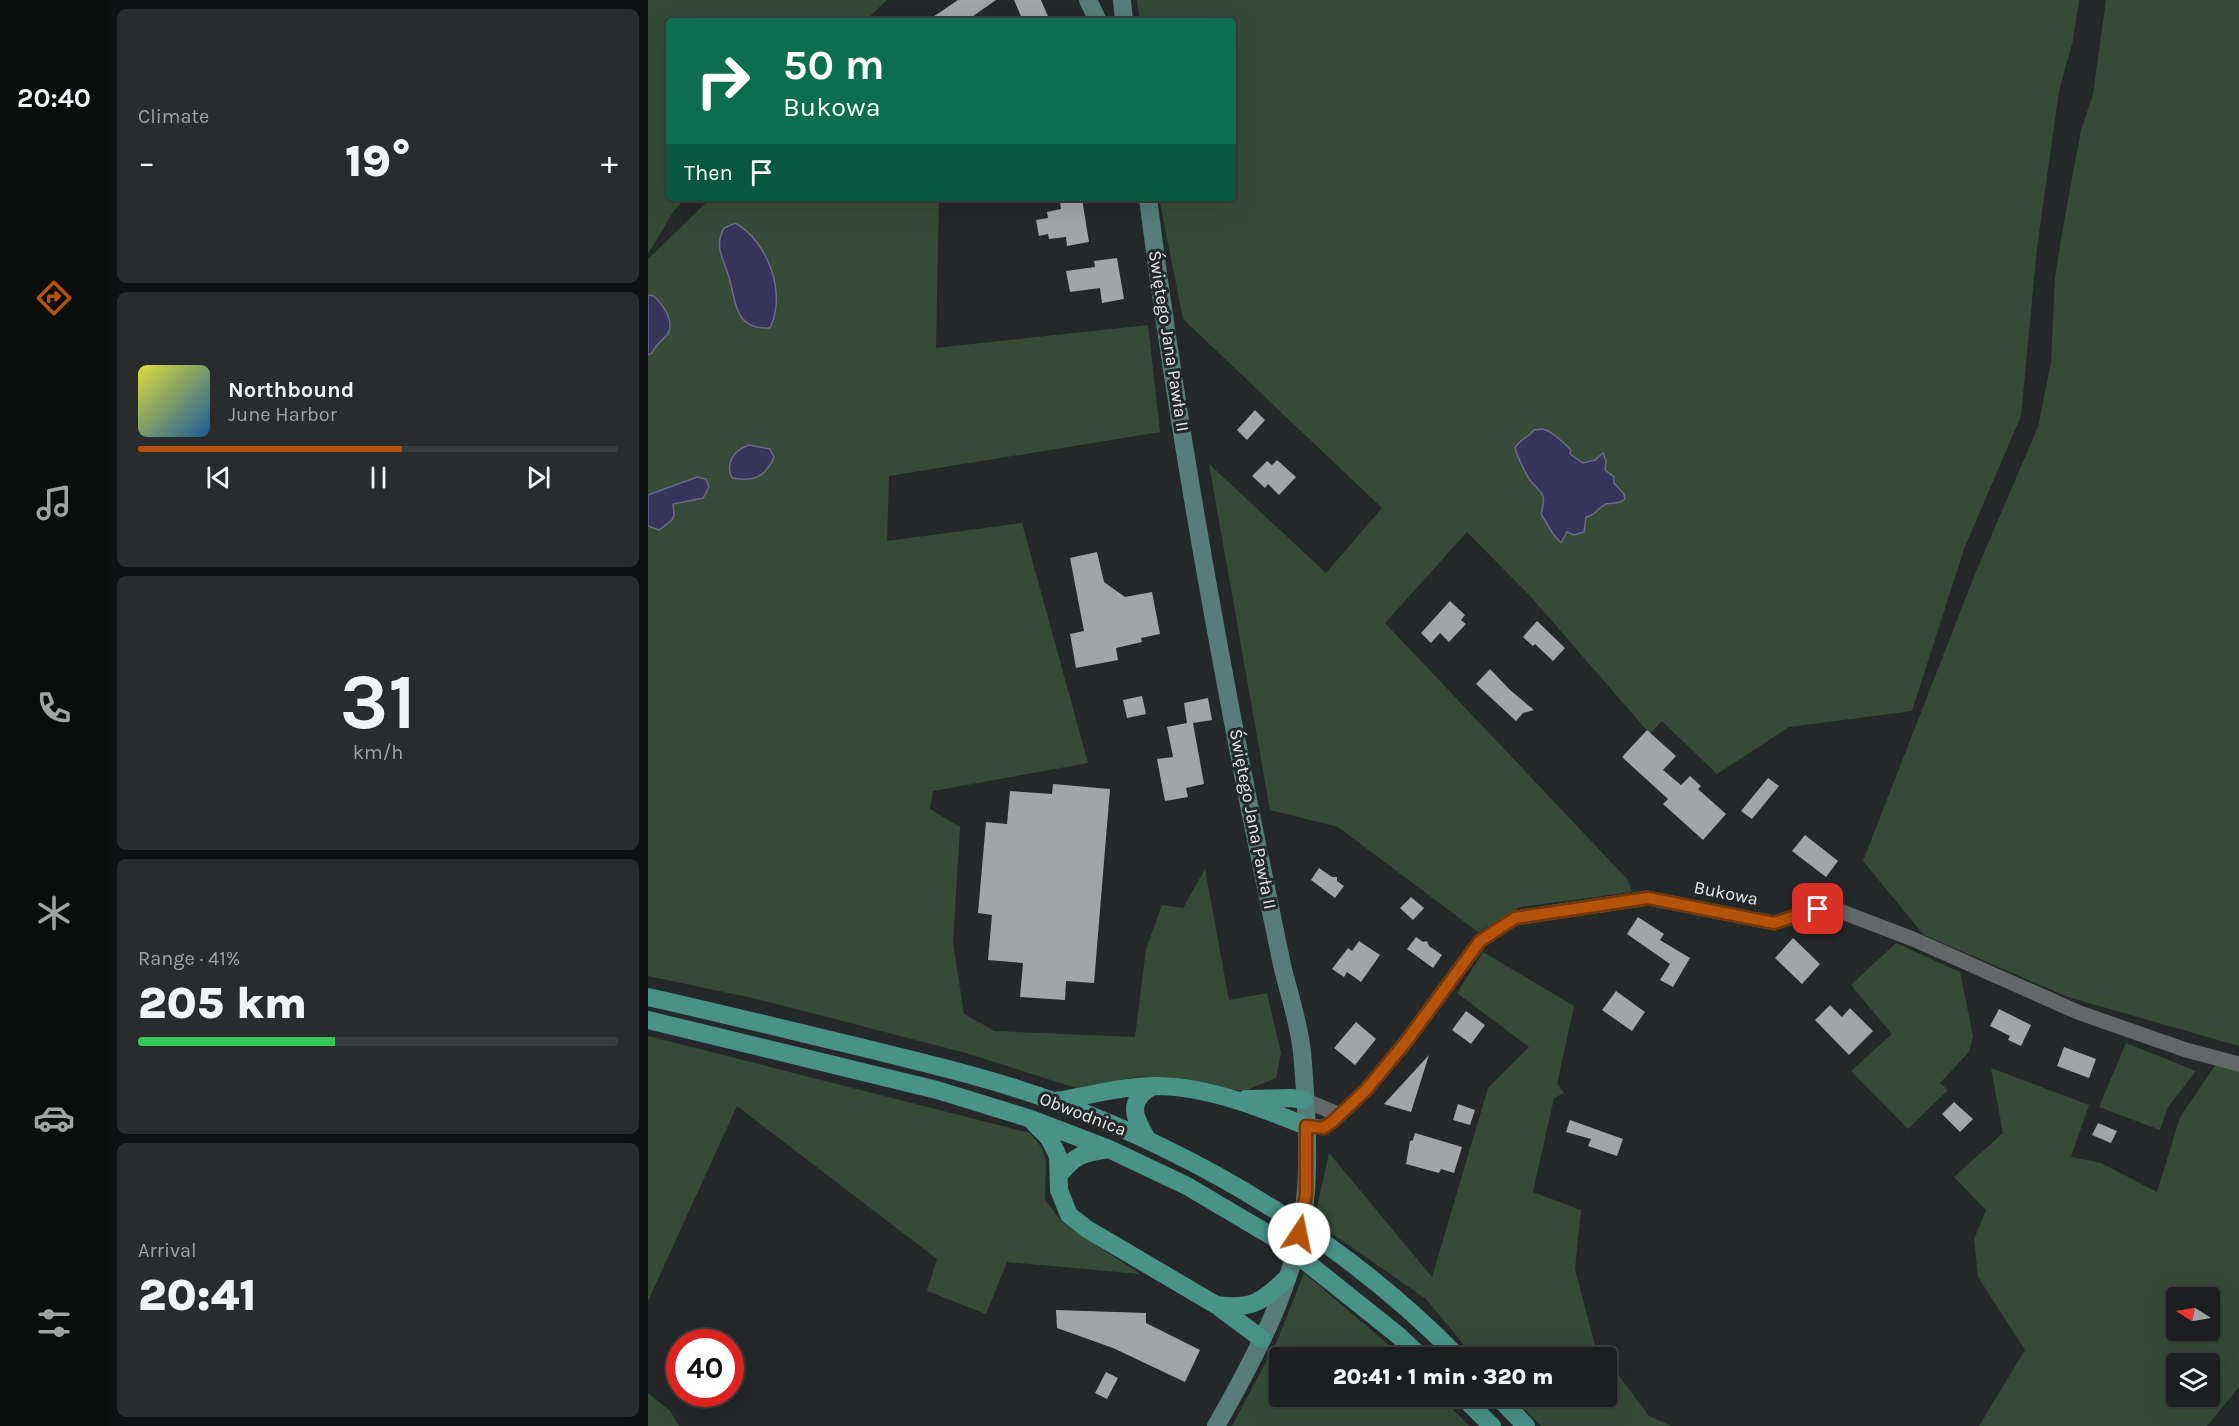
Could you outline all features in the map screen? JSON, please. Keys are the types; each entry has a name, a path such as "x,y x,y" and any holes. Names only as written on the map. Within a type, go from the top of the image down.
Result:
{"main road":[{"name":"Obwodnica","path":"648,997 950,1069 1053,1101 1147,1139 1208,1171 1277,1212 1356,1266 1427,1325 1448,1347"},
{"name":"Obwodnica","path":"648,1020 937,1090 1028,1118 1109,1149 1187,1186 1280,1241 1365,1307 1410,1347"},
{"path":"1147,1139 1135,1119 1134,1108 1141,1093 1153,1086"},
{"path":"1053,1101 1120,1089 1153,1086 1177,1087 1230,1100 1306,1126"},
{"path":"1230,1100 1291,1098 1304,1100"},
{"path":"1028,1118 1049,1138 1058,1156 1062,1201 1069,1215 1087,1229 1216,1305 1262,1339"},
{"path":"1059,1175 1070,1160 1109,1149"},
{"path":"1216,1305 1235,1308 1253,1305 1263,1300 1287,1278"},
{"path":"1473,1407 1492,1426"},
{"path":"1508,1407 1526,1426"}],"street":[{"path":"1088,0 1097,18"},
{"path":"1122,0 1124,18"},
{"name":"Świętego Jana Pawła II","path":"1148,201 1197,528 1255,833 1301,1049 1306,1126 1306,1194 1287,1278 1262,1339 1216,1426"},
{"name":"Bukowa","path":"1306,1126 1323,1128 1366,1090 1405,1043 1480,941 1515,918 1648,898 1774,923 1818,909 1837,910 1913,939 2080,1013 2186,1050 2239,1064"},
{"path":"1304,1100 1338,1114"}],"green space":[{"path":"648,0 887,0 868,18 666,18 666,201 682,201 673,212 648,254"},
{"path":"1137,0 2079,0 2073,40 2059,91 2037,248 2021,416 1964,549 1912,711 1789,727 1717,774 1662,721 1650,734 1532,598 1467,532 1385,623 1628,880 1632,892 1520,907 1478,932 1338,827 1270,810 1209,464 1326,573 1382,508 1183,319 1160,201 1236,201 1236,18 1140,18"},
{"path":"2106,0 2239,0 2239,1046 2068,997 1924,935 1863,861 1977,569 2038,427 2051,362 2055,277 2062,233 2081,130 2093,94"},
{"path":"708,201 939,201 936,348 1148,325 1160,432 889,476 887,541 1022,523 1088,763 933,791 930,809 960,827 953,943 964,1014 995,1031 1135,1037 1146,949 1162,905 1183,908 1205,869 1229,1000 1267,993 1281,1053 1276,1078 1244,1091 1141,1076 1076,1088 966,1053 757,999 648,976 648,259"},
{"path":"1896,943 1960,972 1973,1036 1969,1052 1940,1083 1948,1090 1908,1129 1851,1071 1892,1034 1851,985"},
{"path":"1483,952 1574,1006 1557,1084 1564,1093 1554,1098 1533,1192 1581,1210 1575,1269 1597,1347 1466,1347 1426,1299 1314,1221 1329,1153 1432,1277 1488,1088 1529,1047 1457,993"},
{"path":"648,1036 1030,1133 1042,1148 1046,1162 1045,1200 1062,1222 1140,1274 1007,1262 986,1314 927,1291 937,1259 737,1106 648,1301"},
{"path":"2126,1043 2196,1071 2168,1107 2160,1130 2099,1107"},
{"path":"2216,1064 2239,1071 2239,1387 2207,1426 1979,1426 2025,1350 1978,1277 1974,1239 1986,1210 1954,1177 2003,1133 1991,1068 2089,1105 2071,1157 2101,1163 2157,1192 2180,1117"},
{"path":"1304,1273 1391,1347 1274,1347"},
{"path":"1269,1356 1269,1407 1451,1407 1469,1426 1232,1426"},
{"path":"1617,1373 1649,1416 1672,1426 1541,1426 1522,1407 1617,1407"},
{"path":"648,1393 670,1411 679,1426 648,1426"}],"shaded area":[{"path":"735,223 757,242 771,270 776,300 775,314 770,328 750,325 736,307 720,248 724,228"},
{"path":"648,295 654,296 661,304 670,325 667,335 648,355"},
{"path":"1542,429 1558,438 1571,450 1570,454 1583,463 1595,460 1603,453 1606,461 1605,470 1614,477 1614,483 1624,494 1625,499 1618,503 1606,504 1586,517 1584,532 1574,535 1567,532 1561,543 1541,514 1544,502 1542,494 1528,477 1515,448 1534,430"},
{"path":"749,445 770,449 774,457 767,470 758,477 732,478 730,462 732,458 739,450"},
{"path":"697,477 706,479 709,487 703,498 673,504 672,520 659,530 648,526 648,495"}],"building":[{"path":"958,0 996,0 970,18 931,18"},
{"path":"1014,0 1041,0 1049,18 1022,18"},
{"path":"1082,201 1089,242 1067,246 1066,237 1049,239 1048,234 1039,236 1036,220 1048,218 1047,212 1061,209 1060,202"},
{"path":"1117,258 1124,299 1102,303 1100,288 1070,292 1066,271 1095,267 1094,261"},
{"path":"1255,410 1265,420 1247,440 1237,430"},
{"path":"1277,460 1296,477 1279,495 1268,484 1265,488 1252,476 1267,461 1272,465"},
{"path":"1097,552 1104,582 1125,597 1152,592 1160,634 1141,638 1142,642 1116,648 1118,660 1076,668 1070,634 1084,631 1070,558"},
{"path":"1450,601 1465,615 1461,620 1466,624 1449,642 1440,633 1431,643 1421,633"},
{"path":"1537,621 1565,648 1553,661 1535,644 1533,646 1523,637"},
{"path":"1490,669 1534,710 1523,713 1516,721 1476,684"},
{"path":"1142,696 1146,714 1127,718 1123,700"},
{"path":"1208,698 1212,720 1193,723 1204,784 1186,788 1188,797 1165,801 1157,759 1173,757 1167,727 1187,723 1184,703"},
{"path":"1647,730 1676,756 1663,770 1681,785 1690,776 1701,786 1698,789 1726,814 1703,840 1663,804 1668,799 1622,757"},
{"path":"1768,778 1779,786 1752,819 1741,811"},
{"path":"1053,784 1110,789 1094,983 1066,981 1065,1000 1020,997 1023,963 988,960 992,915 978,913 986,822 1007,824 1010,791 1052,794"},
{"path":"1805,835 1838,861 1826,877 1792,851"},
{"path":"1319,868 1332,877 1337,877 1337,881 1344,886 1335,898 1311,880"},
{"path":"1411,897 1424,908 1413,920 1400,908"},
{"path":"1638,917 1664,934 1660,940 1690,958 1673,987 1660,980 1670,964 1627,934"},
{"path":"1416,937 1423,942 1427,941 1429,946 1442,955 1433,968 1407,949"},
{"path":"1793,938 1820,964 1802,984 1775,958"},
{"path":"1359,941 1380,955 1361,982 1347,972 1344,977 1332,969 1348,948 1352,951"},
{"path":"1616,991 1645,1012 1632,1031 1602,1010"},
{"path":"1830,1005 1842,1017 1850,1008 1873,1031 1849,1055 1815,1020"},
{"path":"1999,1009 2031,1025 2021,1046 2008,1040 2010,1036 1990,1026"},
{"path":"1466,1011 1485,1025 1471,1044 1452,1030"},
{"path":"1356,1022 1376,1039 1355,1065 1334,1048"},
{"path":"2064,1047 2096,1059 2089,1078 2057,1066"},
{"path":"1429,1055 1411,1112 1384,1104"},
{"path":"1954,1102 1973,1119 1960,1132 1942,1114"},
{"path":"1458,1104 1475,1110 1470,1125 1453,1120"},
{"path":"1570,1120 1623,1139 1617,1156 1588,1146 1591,1139 1566,1132"},
{"path":"2098,1123 2117,1131 2111,1143 2092,1135"},
{"path":"1415,1133 1462,1147 1454,1173 1441,1169 1439,1173 1406,1164 1410,1141 1413,1140"},
{"path":"1056,1310 1146,1313 1146,1323 1200,1350 1185,1382 1113,1348 1057,1328"},
{"path":"1106,1372 1118,1378 1107,1399 1095,1393"}],"route":[{"path":"1299,1234 1306,1194 1306,1126 1323,1128 1350,1106 1405,1043 1480,941 1515,918 1648,898 1774,923 1818,909"}]}
